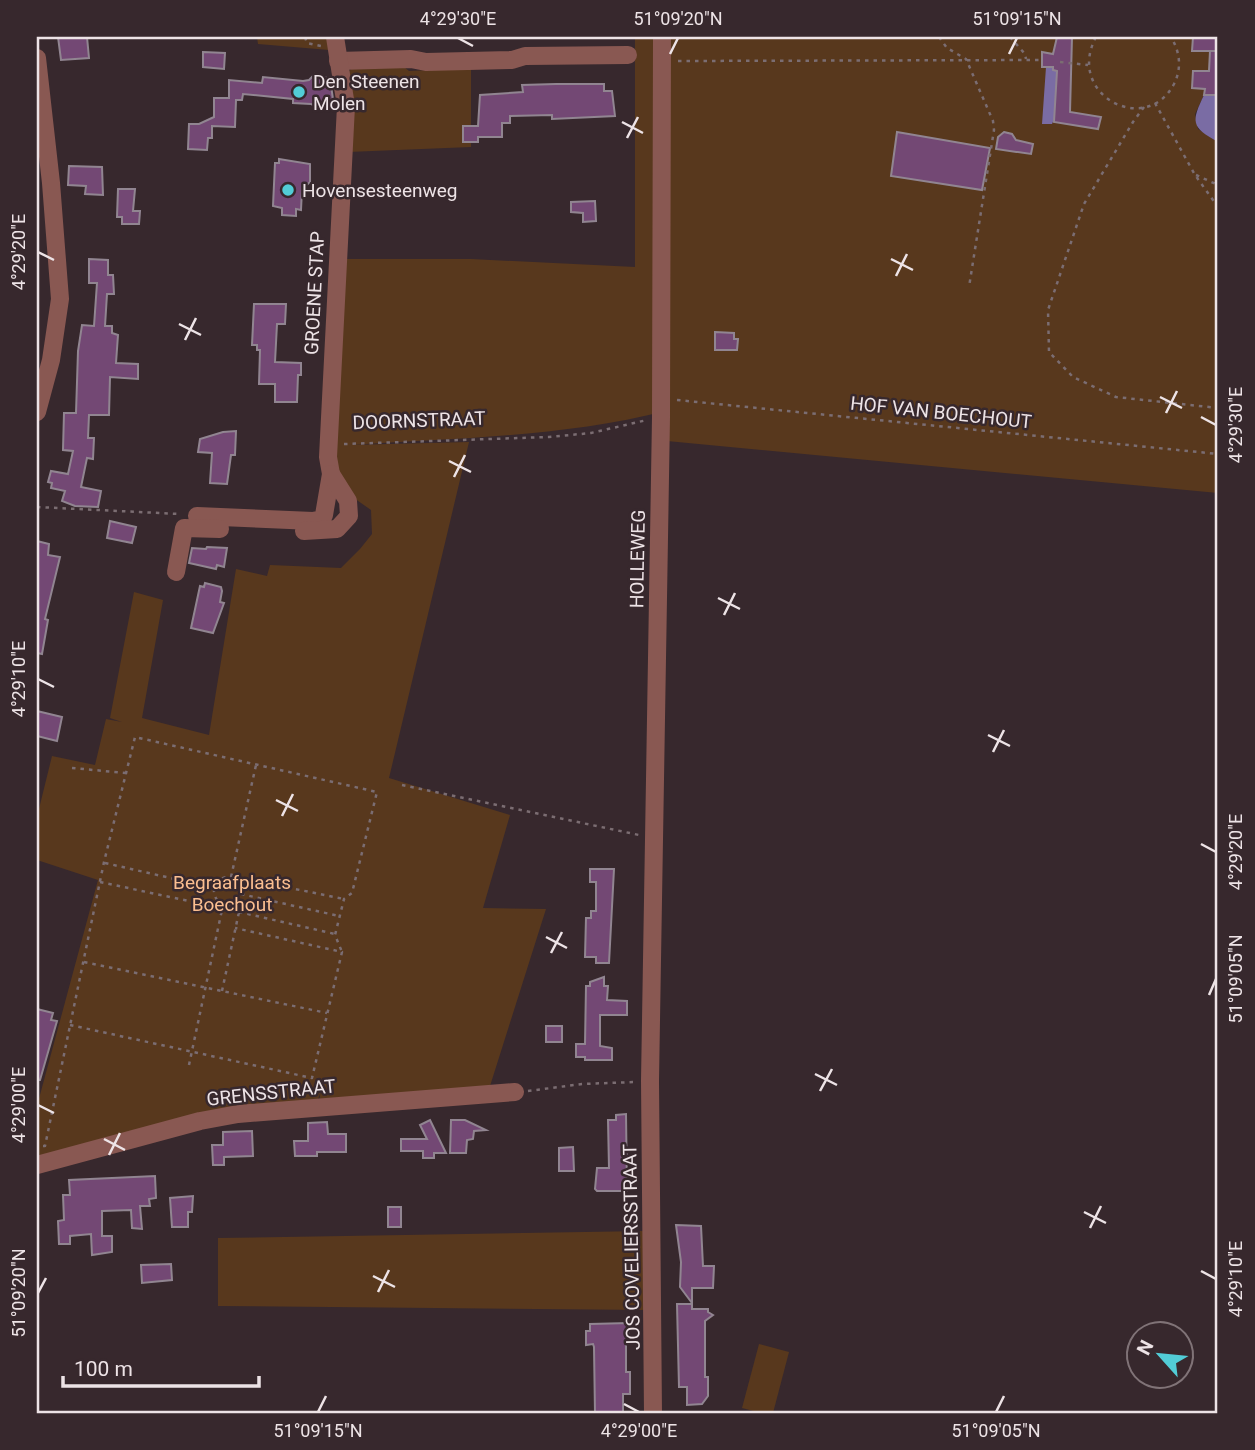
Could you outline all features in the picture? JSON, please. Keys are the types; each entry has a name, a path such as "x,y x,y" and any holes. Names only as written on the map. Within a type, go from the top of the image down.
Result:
{"street":[{"name":"HOLLEWEG","path":"650,1081 660,408 662,37"},
{"path":"337,49 426,62 512,60 525,56 628,55"},
{"name":"GROENE STAP","path":"328,444 346,106 337,49"},
{"path":"37,58 56,233 60,299 53,349 37,412"},
{"name":"DOORNSTRAAT","path":"197,516 317,521 324,515 331,474 328,444"},
{"path":"176,572 184,528 319,531 337,529 349,516 349,508 340,486 331,474"},
{"name":"JOS COVELIERSSTRAAT","path":"650,1081 653,1413"},
{"name":"GRENSSTRAAT","path":"37,1165 200,1121 238,1114 514,1092"}],"path":[{"path":"305,37 307,43 337,49"},
{"path":"939,37 947,48 966,60 993,121 994,130 970,287"},
{"path":"1096,37 1088,65 1092,80 1100,94 1128,108 1155,103 1170,90 1178,76 1180,60 1177,46 1171,37"},
{"path":"1012,38 1026,59"},
{"path":"662,61 1042,60"},
{"path":"1060,62 1088,65"},
{"path":"1155,103 1195,175 1218,207"},
{"path":"1144,107 1084,204 1048,310 1049,352 1073,377 1116,397 1218,408"},
{"path":"1195,175 1218,185"},
{"name":"DOORNSTRAAT","path":"328,444 549,437 591,433 660,408"},
{"name":"HOF VAN BOECHOUT","path":"660,408 1218,454"},
{"path":"37,507 145,510 197,516"},
{"path":"37,1149 45,1146 70,1025 84,962 104,862 135,737 377,792 352,893 344,899 335,933 342,952 312,1078 70,1025"},
{"path":"231,877 256,765"},
{"path":"72,768 126,773"},
{"path":"402,785 653,837"},
{"path":"104,862 214,888"},
{"path":"231,877 239,882 242,894 235,903 223,905 215,897 214,888 221,879 231,877"},
{"path":"239,882 246,878 344,899"},
{"path":"100,882 212,906 218,901"},
{"path":"242,894 339,916"},
{"path":"222,991 239,912 235,903"},
{"path":"189,1065 223,905"},
{"path":"239,912 335,933"},
{"path":"235,928 342,952"},
{"path":"84,962 327,1013"},
{"path":"514,1092 582,1084 650,1081"}],"green space":[{"path":"257,37 328,37 329,50 258,44"},
{"name":"Begraafplaats Boechout","path":"635,37 1218,37 1218,95 1204,95 1195,114 1198,129 1218,142 1218,493 667,441 666,411 627,420 549,431 350,445 469,442 389,778 510,815 483,908 546,909 490,1086 319,1101 321,1091 317,1102 37,1159 37,1106 98,880 37,860 37,817 52,756 95,765 106,719 122,722 110,718 134,592 163,600 142,718 209,735 236,569 267,576 270,565 341,568 372,534 371,510 351,496 334,464 342,259 471,259 635,267"},
{"path":"404,67 409,71 471,68 471,147 348,152 346,75 352,68"},
{"path":"646,1231 648,1310 218,1306 218,1238"},
{"path":"759,1344 789,1352 773,1413 742,1408"}],"shaded area":[{"path":"1046,67 1053,67 1057,71 1055,117 1052,124 1042,124"},
{"path":"1204,95 1218,95 1218,142 1198,128 1196,123"}],"building":[{"path":"58,37 87,37 89,58 61,60"},
{"path":"1057,37 1072,37 1070,112 1101,117 1098,129 1054,122 1057,71 1053,70 1053,67 1042,67 1042,52 1053,54"},
{"path":"1193,37 1218,37 1218,51 1192,51"},
{"path":"1210,51 1218,51 1218,95 1204,95 1205,89 1192,88 1193,71 1209,71"},
{"path":"203,52 225,53 224,69 203,67"},
{"path":"315,74 330,79 333,99 326,108 293,103 293,99 243,94 242,100 236,100 235,127 212,126 212,138 208,138 207,150 188,149 189,124 199,124 214,117 214,98 229,98 229,80 262,83 263,77 303,81 309,80"},
{"path":"604,84 604,91 612,91 615,116 552,119 552,115 510,116 510,123 502,123 502,137 478,137 478,142 463,142 463,126 478,126 480,95 523,92 522,85"},
{"path":"897,132 990,148 982,190 891,176"},
{"path":"1004,132 1012,134 1016,140 1033,144 1031,154 996,149 998,137"},
{"name":"Hovensesteenweg","path":"279,159 310,164 310,182 302,189 301,210 296,209 296,216 282,215 282,208 273,206 275,163 279,163"},
{"path":"69,166 102,167 103,195 85,194 86,186 68,185"},
{"path":"118,189 135,189 133,211 140,211 139,224 122,224 122,217 117,217"},
{"path":"595,201 596,221 583,222 583,213 571,212 571,202"},
{"path":"89,259 108,260 108,275 113,275 114,294 107,294 105,326 112,326 112,333 118,335 116,363 138,364 138,379 110,377 109,415 89,415 88,438 94,438 93,459 87,458 81,487 101,491 98,507 75,506 62,501 65,491 51,488 52,483 48,482 51,471 68,474 73,451 63,450 64,413 76,413 78,351 82,325 94,326 97,283 89,283"},
{"path":"254,304 286,304 285,324 277,324 275,362 301,363 297,402 275,402 275,384 259,384 260,350 257,350 257,345 252,345"},
{"path":"715,332 734,333 734,339 738,339 737,350 715,350"},
{"path":"236,431 235,455 231,455 227,484 210,483 212,453 198,452 200,439"},
{"path":"110,521 136,527 132,543 107,538"},
{"path":"37,541 49,544 48,555 60,557 45,619 48,620 42,654 37,653"},
{"path":"192,548 227,548 224,567 217,565 216,569 189,563"},
{"path":"205,583 221,587 220,602 224,603 213,633 191,628 200,586 204,587"},
{"path":"37,711 62,717 57,741 37,736"},
{"path":"590,869 614,869 609,963 596,963 596,957 585,957 586,918 591,918 591,911 596,911 596,882 590,882"},
{"path":"604,977 604,986 608,986 607,1000 627,1001 627,1015 600,1015 600,1046 612,1048 612,1060 585,1060 585,1057 576,1057 576,1044 585,1044 586,986"},
{"path":"37,1009 53,1013 51,1020 57,1021 40,1080 37,1080"},
{"path":"546,1026 562,1026 562,1042 546,1042"},
{"path":"626,1114 627,1191 597,1191 597,1168 609,1168 608,1120 616,1120 616,1115"},
{"path":"430,1120 446,1153 434,1153 434,1158 423,1158 423,1151 401,1151 401,1139 427,1139 420,1125"},
{"path":"451,1120 465,1120 486,1130 474,1131 473,1139 467,1140 466,1153 450,1153"},
{"path":"327,1122 328,1134 346,1134 346,1152 317,1152 317,1156 295,1156 294,1141 308,1141 308,1123"},
{"path":"252,1131 253,1156 224,1157 224,1165 213,1165 212,1145 223,1145 223,1132"},
{"path":"573,1147 574,1171 559,1171 559,1148"},
{"path":"155,1176 156,1198 149,1199 150,1206 140,1206 142,1229 132,1228 131,1210 102,1211 102,1236 112,1236 112,1252 92,1255 91,1234 70,1236 70,1244 59,1244 58,1221 64,1220 63,1195 70,1195 69,1180"},
{"path":"193,1196 192,1212 188,1212 188,1227 172,1227 170,1198"},
{"path":"388,1207 401,1207 401,1227 388,1227"},
{"path":"676,1225 701,1226 703,1266 714,1266 713,1288 692,1288 692,1303 680,1287 681,1262"},
{"path":"171,1264 172,1280 142,1283 141,1265"},
{"path":"677,1304 692,1304 692,1309 708,1309 713,1315 705,1321 705,1377 708,1377 708,1396 702,1404 687,1405 687,1387 679,1387"},
{"path":"629,1323 626,1372 630,1372 630,1394 623,1394 623,1413 595,1413 594,1347 593,1344 586,1345 586,1331 590,1331 590,1324"}],"place":[{"name":"Den Steenen Molen","path":"299,92"},
{"name":"Hovensesteenweg","path":"288,190"}]}
